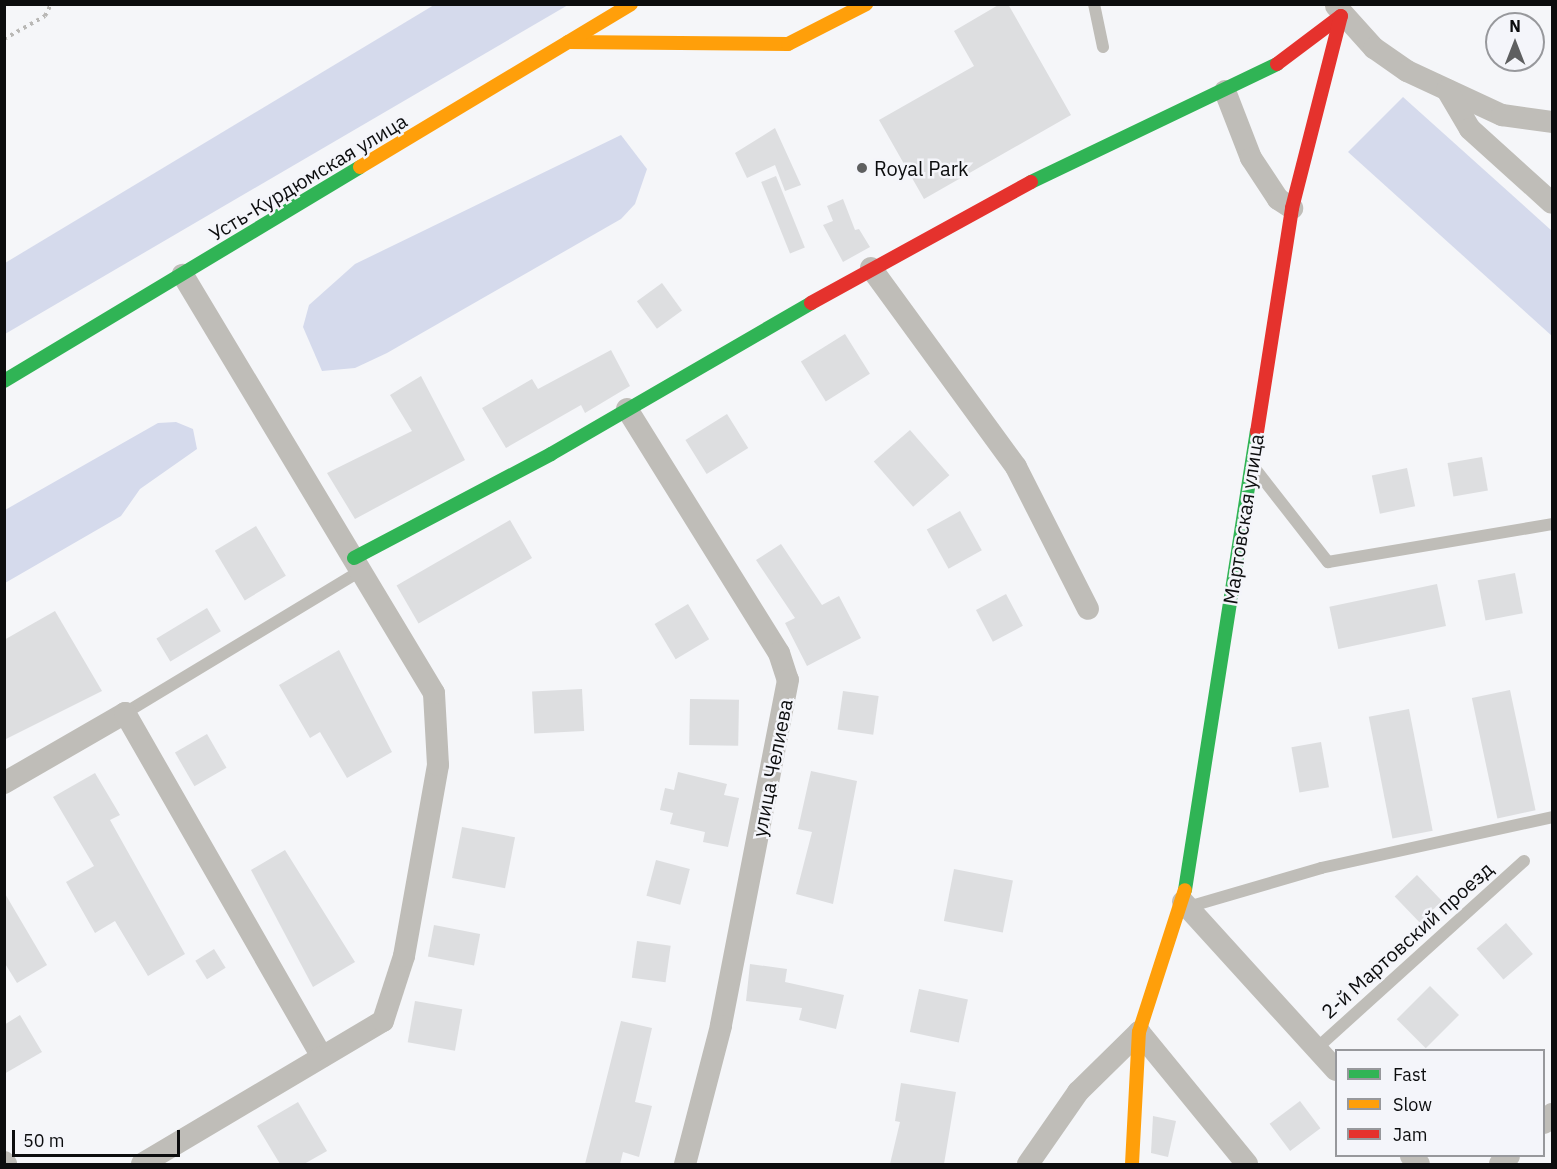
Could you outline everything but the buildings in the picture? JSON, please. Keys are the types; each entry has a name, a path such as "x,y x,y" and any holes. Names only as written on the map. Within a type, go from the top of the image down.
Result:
{"street":[{"name":"Усть-Курдюмская улица","path":"4,381 631,4"},
{"path":"568,42 788,44 866,4"},
{"path":"357,564 871,268 1035,180 1225,91 1287,59 1338,10 1407,71 1502,115 1552,122"},
{"name":"Мартовская улица","path":"1132,1164 1140,1032 1185,904 1292,208 1338,10"},
{"path":"1446,90 1470,129 1552,202"},
{"path":"1225,91 1251,158 1278,199 1292,208"},
{"path":"871,268 1016,467 1088,609"},
{"path":"142,1164 383,1021 404,956 438,765 434,693 183,275"},
{"name":"улица Челиева","path":"627,409 779,652 788,680 719,1036 685,1164"},
{"path":"4,783 125,713 322,1057"},
{"path":"1185,904 1335,1069"},
{"path":"1028,1164 1078,1092 1140,1032 1247,1164"}],"lane":[{"path":"1094,4 1103,47"},
{"path":"1252,464 1328,562 1552,524"},
{"path":"125,713 357,564"},
{"path":"1185,904 1321,868 1552,817"},
{"name":"2-й Мартовский проезд","path":"1317,1048 1524,861"}],"path":[{"path":"4,39 45,16 51,4"}],"shaded area":[{"path":"434,5 568,5 5,334 5,263"},
{"path":"1403,97 1552,231 1552,336 1348,152"},
{"path":"621,135 647,169 635,204 621,219 387,353 355,368 322,371 303,327 309,305 355,264"},
{"path":"176,422 193,429 197,449 140,489 121,516 5,583 5,510 158,423"}],"traffic: fast":[{"path":"1031,182 1277,64"},
{"path":"4,381 360,167"},
{"path":"354,558 551,454 811,303"},
{"path":"1185,890 1257,432"}],"traffic: slow":[{"path":"360,167 631,4"},
{"path":"568,42 788,44 866,4"},
{"path":"1132,1164 1139,1032 1185,890"}],"traffic: jam":[{"path":"1277,64 1341,16"},
{"path":"1257,432 1292,208 1341,16"},
{"path":"811,303 1031,182"}],"place":[{"name":"Royal Park","path":"862,168"}]}
